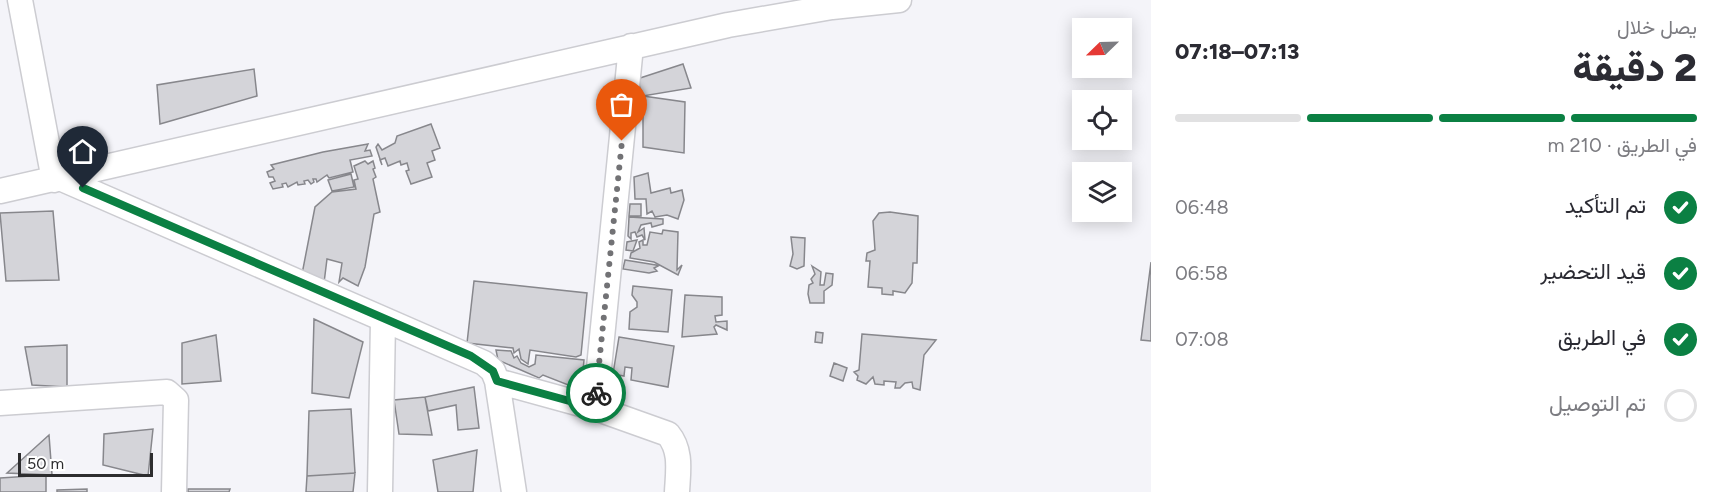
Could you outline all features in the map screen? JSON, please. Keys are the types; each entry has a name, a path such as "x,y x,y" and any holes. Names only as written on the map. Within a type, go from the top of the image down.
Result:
{"street":[{"path":"20,0 58,179"},
{"path":"0,191 631,46 832,7 899,0"},
{"path":"595,408 631,46"},
{"path":"58,179 477,359 493,371 497,381 514,492"},
{"path":"380,492 383,320"},
{"path":"497,381 595,408 668,434 676,444 679,460 677,492"},
{"path":"0,403 167,392 176,400 174,492"}],"building":[{"path":"683,64 691,88 643,96 637,79"},
{"path":"254,69 257,96 160,124 157,85"},
{"path":"643,96 685,102 684,153 643,147"},
{"path":"431,124 440,148 432,151 435,160 427,163 432,177 411,184 406,171 409,170 407,163 401,165 400,161 388,166 385,158 380,160 376,147 378,144 382,150 395,143 397,136"},
{"path":"368,144 365,151 370,150 372,156 350,160 353,172 329,178 327,175 317,182 313,179 314,182 311,184 308,180 304,181 305,184 298,185 297,182 288,187 286,183 282,184 283,187 273,189 270,183 275,181 273,177 269,177 267,172 274,169 271,165"},
{"path":"365,161 368,164 373,161 376,177 373,179 380,212 374,214 365,267 358,286 343,278 339,282 342,263 327,259 324,283 302,274 315,207 332,192 356,189 354,180 358,179 354,166"},
{"path":"648,173 651,193 670,188 671,193 682,190 684,200 678,219 667,215 655,217 652,211 647,214 646,199 635,199 634,177"},
{"path":"351,174 354,187 332,191 328,180"},
{"path":"630,204 641,204 641,216 629,216"},
{"path":"53,211 59,280 6,281 0,213"},
{"path":"890,212 918,216 917,263 913,263 912,283 905,293 893,291 893,295 882,294 882,288 868,287 870,261 866,261 867,253 875,250 873,221 879,213"},
{"path":"629,217 663,219 663,224 652,227 651,223 641,225 638,232 644,228 645,240 642,235 637,237 635,232 631,233 631,239 628,236"},
{"path":"663,230 678,232 677,270 682,265 678,275 654,262 630,258 631,253 640,248 639,242 643,240 643,245 647,245 650,232 662,234"},
{"path":"791,237 805,238 804,266 797,269 790,266 793,254"},
{"path":"637,240 633,251 626,250 627,242"},
{"path":"625,260 656,265 658,266 654,268 657,271 649,273 623,269"},
{"path":"1151,262 1151,341 1141,340"},
{"path":"812,266 821,272 820,285 824,285 826,273 833,274 832,285 824,291 824,303 810,303 809,285 813,283 811,279 815,274"},
{"path":"474,281 587,293 581,355 576,357 530,350 528,364 521,359 519,349 514,353 513,348 467,343"},
{"path":"633,286 672,290 668,332 629,329 630,312 637,307 637,302 632,295"},
{"path":"685,295 722,297 722,315 715,316 716,322 727,321 727,330 716,325 714,327 717,334 682,337"},
{"path":"314,319 363,342 349,398 312,393"},
{"path":"816,332 823,333 822,343 815,342"},
{"path":"862,334 936,340 924,355 920,390 913,388 912,382 895,388 896,382 884,381 884,385 875,384 873,377 866,384 857,380 858,376 854,372 859,370"},
{"path":"216,335 221,381 182,384 182,343"},
{"path":"619,337 674,346 668,387 631,380 632,368 625,367 624,376 613,374"},
{"path":"67,345 67,387 32,385 25,347"},
{"path":"496,350 511,351 514,358 517,356 521,363 529,367 535,364 536,355 584,360 581,390 543,375 539,378 498,360"},
{"path":"834,363 847,368 843,381 830,376"},
{"path":"474,387 479,428 458,430 456,405 428,411 425,397"},
{"path":"425,397 432,435 399,434 394,400"},
{"path":"351,409 355,473 307,476 309,411"},
{"path":"153,429 148,476 103,465 104,434"},
{"path":"49,435 52,475 7,473"},
{"path":"477,450 473,492 438,492 433,460"},
{"path":"355,473 353,492 306,492 307,476"},
{"path":"46,475 46,492 0,492 0,478"},
{"path":"87,489 87,492 57,492 57,490"},
{"path":"188,489 230,489 229,492 188,492"}],"way so far":[{"path":"596,393 622,141"}],"route":[{"path":"83,188 383,320 471,356 493,371 497,381 595,408 596,393"}]}
